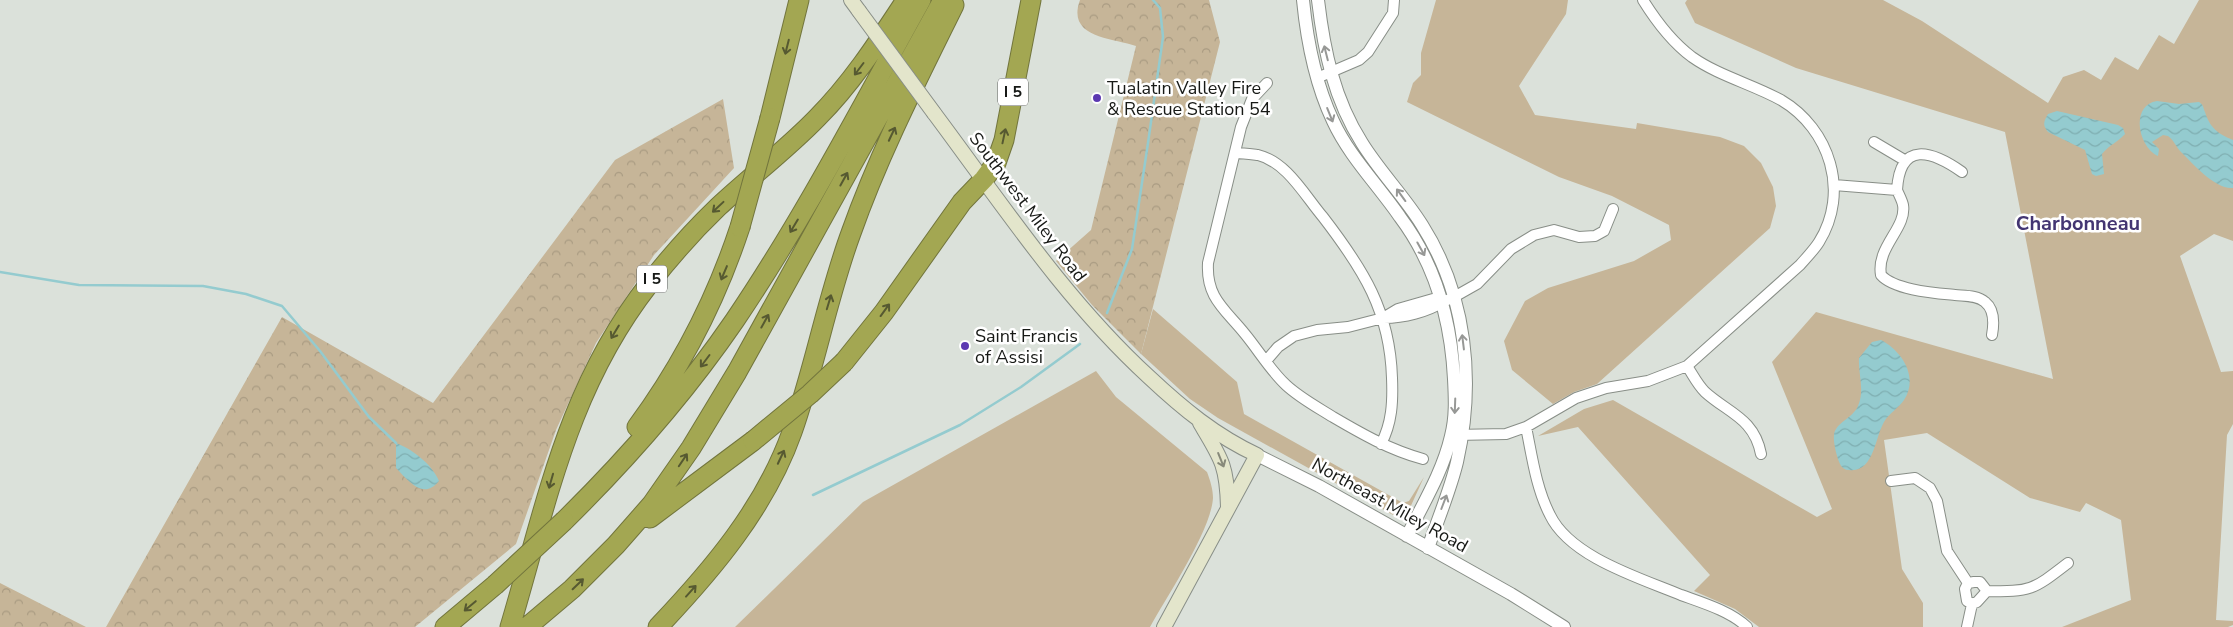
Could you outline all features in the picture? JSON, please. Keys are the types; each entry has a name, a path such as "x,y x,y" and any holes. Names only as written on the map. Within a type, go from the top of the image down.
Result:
{"highway":[{"path":"584,501 600,472 635,430 678,368 716,293 740,227 770,118 799,0"},
{"name":"I 5","path":"510,627 567,431 585,388 618,327 649,284 696,228 831,104 874,48 906,0"},
{"path":"445,627 495,585 606,480 687,385 734,321 816,189 921,0"},
{"name":"I 5","path":"534,622 572,589 616,545 652,504 715,410 943,0"},
{"path":"658,627 733,541 778,465 792,432 839,268 862,201 956,0"},
{"name":"I 5","path":"616,545 753,441 810,394 844,362 884,312 962,202 984,180 996,163 1004,140 1031,0"}],"main road":[{"name":"Southwest Miley Road","path":"851,0 1045,263 1096,324 1144,372 1196,418"},
{"name":"Northeast Miley Road","path":"1196,418 1232,442 1257,454"},
{"path":"1196,418 1220,456 1227,478 1228,509"},
{"path":"1164,627 1257,454"}],"street":[{"path":"1303,0 1309,45 1317,78 1333,122 1355,158 1401,218 1449,299"},
{"path":"1318,0 1322,36 1339,101 1370,156 1398,190 1424,228 1438,255 1449,299 1462,335 1467,369 1467,395 1457,435 1454,472 1428,548"},
{"path":"1317,78 1359,60 1368,52 1394,13 1394,0"},
{"path":"1457,435 1498,435 1526,426 1576,398 1606,388 1648,380 1687,366 1729,330 1813,250 1828,224 1834,185 1830,158 1824,143 1805,119 1782,100 1716,71 1692,57 1670,37 1642,0"},
{"path":"1267,83 1258,91 1248,108 1235,152 1208,262 1209,280 1216,302 1241,329 1286,385 1303,398 1381,444 1401,453 1423,459"},
{"path":"1874,142 1906,161"},
{"path":"1235,152 1264,158 1287,173 1360,268 1383,318 1392,368 1393,394 1390,422 1381,444"},
{"path":"1962,172 1943,159 1929,155 1914,156 1906,161 1900,170 1897,190 1903,205 1903,215 1884,249 1879,267 1880,275 1892,283 1913,289 1978,298 1990,308 1993,316 1992,335"},
{"path":"1834,185 1897,190"},
{"path":"1266,361 1278,347 1294,336 1317,330 1348,327 1383,318 1398,318 1435,306 1485,279 1502,256 1518,243 1542,232 1554,230 1579,236 1595,236 1604,231 1613,209"},
{"path":"1687,366 1697,383 1707,394 1742,418 1759,444 1761,454"},
{"path":"1526,426 1544,503 1550,517 1568,540 1592,556 1705,604 1737,620 1746,627"},
{"path":"1407,536 1457,435"},
{"name":"Northeast Miley Road","path":"1257,454 1319,486 1504,590 1564,627"},
{"path":"1891,481 1915,478 1930,488 1937,500 1947,551 1968,582 1965,595 1972,604"},
{"path":"1972,604 1977,602 1987,591 2028,590 2043,583 2068,563"},
{"path":"1968,582 1980,582 1987,591"},
{"path":"1967,627 1972,604"}],"green space":[{"path":"1080,0 1209,0 1220,42 1141,354 1092,305 1056,261 1091,230 1136,46 1104,38 1085,29 1079,22 1077,13"},
{"path":"1436,0 1568,0 1566,14 1519,86 1535,115 1636,129 1637,123 1720,137 1744,146 1761,163 1773,187 1776,206 1770,228 1597,384 1574,392 1553,404 1512,370 1504,341 1525,301 1548,288 1634,261 1671,240 1669,225 1612,196 1559,177 1407,102 1413,83 1421,75 1421,53"},
{"path":"1687,0 1883,0 1922,21 2048,103 2063,77 2084,70 2101,80 2115,57 2138,70 2159,35 2174,44 2199,0 2233,0 2233,241 2214,234 2180,256 2221,372 2233,371 2233,424 2227,435 2216,620 2233,621 2233,625 2228,627 2062,627 2131,600 2121,520 2086,503 2080,512 2030,498 1927,433 1884,440 1902,569 1923,603 1923,627 1759,627 1735,609 1694,591 1710,575 1578,427 1538,436 1584,409 1613,400 1817,517 1832,509 1772,362 1816,312 2053,379 2005,132 1796,68 1695,23 1685,3"},
{"path":"723,99 734,168 654,255 596,343 556,430 516,544 415,627 106,627 282,317 433,403 615,160"},
{"path":"1153,309 1237,382 1244,414 1403,503 1409,501 1424,477 1404,521 1218,418 1190,399 1141,354"},
{"path":"1096,371 1116,397 1207,472 1212,488 1213,498 1205,528 1150,627 735,627 863,502"},
{"path":"0,583 86,627 0,627"}],"water":[{"path":"2157,101 2179,104 2199,102 2203,105 2212,126 2219,133 2233,140 2233,188 2226,188 2212,181 2181,152 2168,136 2163,135 2152,142 2159,149 2158,156 2151,151 2142,136 2140,118 2148,104"},
{"path":"2057,111 2118,125 2123,128 2125,134 2102,154 2104,174 2096,176 2092,174 2085,150 2046,130 2045,119 2048,114"},
{"path":"1881,340 1896,351 1906,366 1910,382 1908,391 1902,403 1884,422 1869,460 1864,466 1846,470 1841,465 1837,454 1834,438 1835,431 1856,410 1860,400 1859,358 1872,342"},
{"path":"396,443 421,458 432,469 439,481 433,487 422,489 416,486 396,468"}],"waterway":[{"path":"1107,313 1132,249 1148,143 1163,37 1160,8 1153,0"},
{"path":"0,272 79,285 203,286 246,294 282,306 320,351 369,417 396,443"},
{"path":"813,495 960,425 1021,387 1080,344"}],"place":[{"name":"Tualatin Valley Fire & Rescue Station 54","path":"1097,98"},
{"name":"Saint Francis of Assisi","path":"965,346"}],"district":[{"name":"Charbonneau","path":"2078,223"}]}
